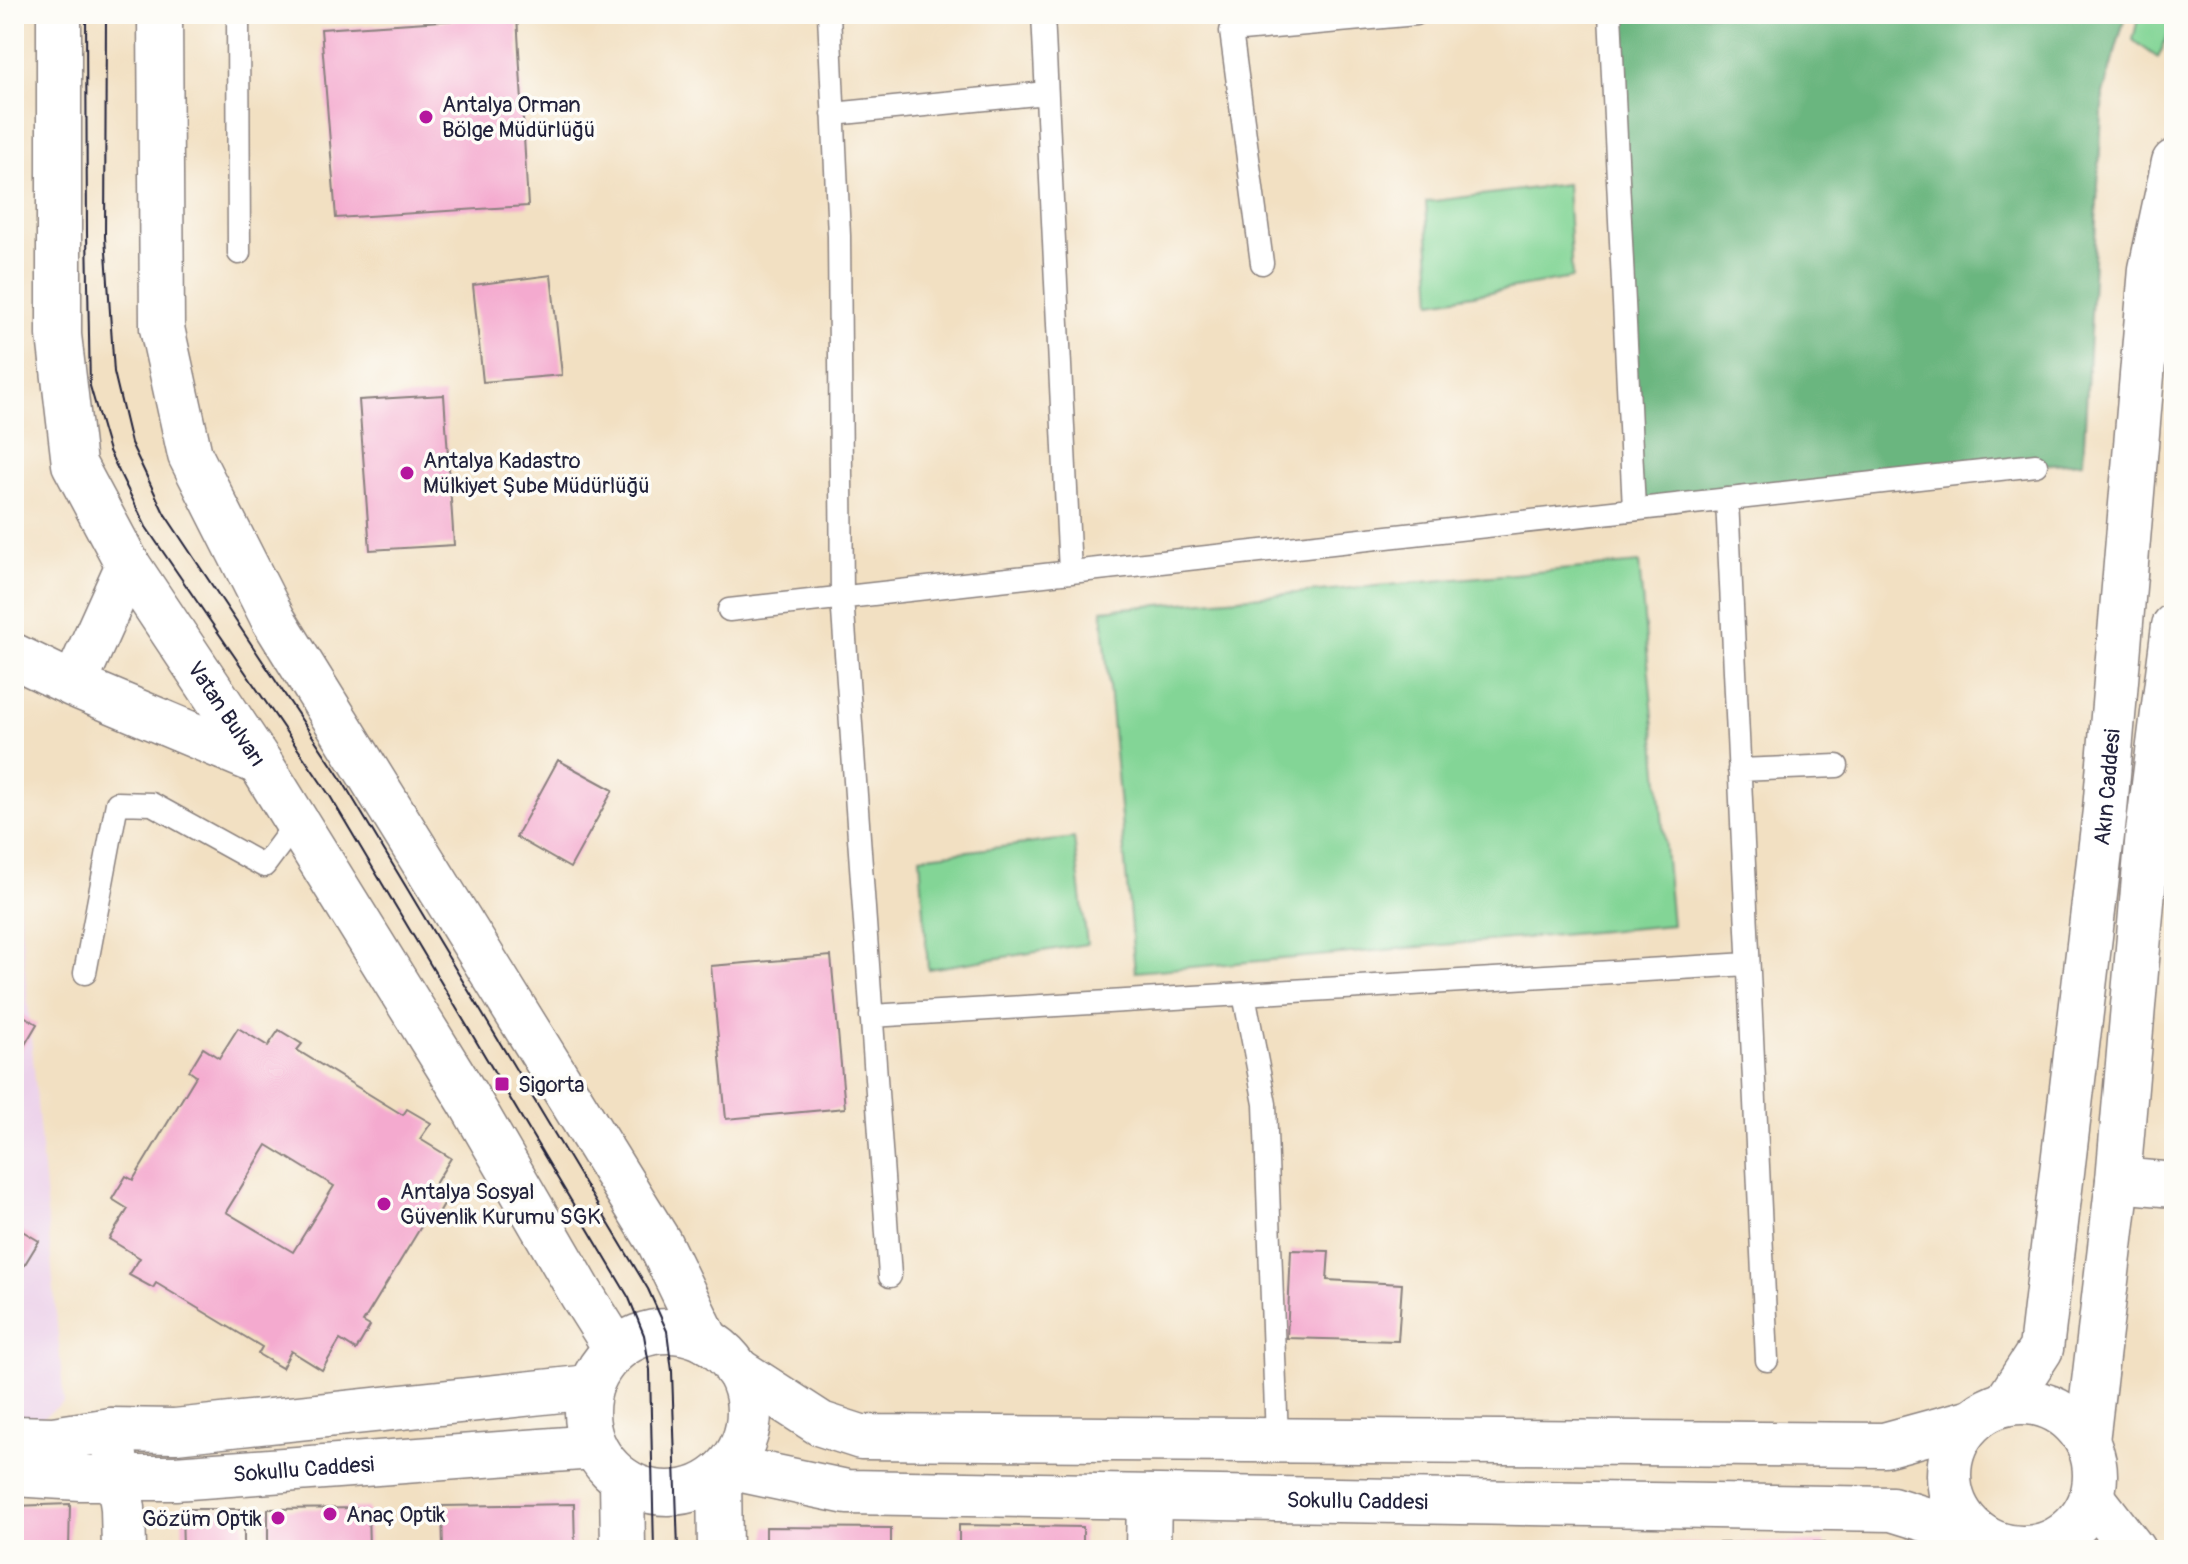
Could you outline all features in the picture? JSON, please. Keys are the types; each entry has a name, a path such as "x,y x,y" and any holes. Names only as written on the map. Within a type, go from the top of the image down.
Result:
{"main road":[{"name":"Vatan Bulvarı","path":"59,14 59,335 74,464 128,565 260,763 470,1102 616,1349"},
{"path":"160,14 162,328 190,455 273,619 659,1242 746,1393 748,1420 742,1445 723,1472 699,1488 664,1494 644,1490 608,1463"},
{"name":"Akın Caddesi","path":"1989,1412 2041,1349 2105,810 2151,269 2174,162"},
{"path":"74,685 128,565"},
{"path":"2087,1441 2161,832 2174,626"},
{"path":"14,656 74,685 260,763"},
{"path":"2118,1180 2174,1185"},
{"path":"623,1550 608,1463 587,1418 590,1387 601,1366 616,1349 644,1335 667,1331 680,1332 722,1355 821,1424 861,1437 1884,1445 1989,1412 2025,1401 2061,1413 2076,1425 2094,1459 2096,1478 2085,1514 2057,1540 2039,1547 2020,1549 1999,1544 1969,1525 1957,1510 1950,1491 1948,1472 1952,1454 1960,1436 1989,1412"},
{"path":"14,1438 53,1439 111,1430 175,1431 590,1387"},
{"path":"111,1430 123,1508 124,1550"},
{"name":"Sokullu Caddesi","path":"14,1474 175,1478 608,1463"},
{"path":"720,1550 723,1472"},
{"name":"Sokullu Caddesi","path":"723,1472 847,1492 1892,1509 1999,1544"},
{"path":"1148,1550 1149,1497"},
{"path":"2092,1497 2133,1550"}],"lane":[{"path":"238,14 239,253"},
{"path":"829,14 839,236 842,597 890,1276"},
{"path":"1043,14 1070,572"},
{"path":"1262,263 1231,31 1416,14"},
{"path":"1610,14 1634,509"},
{"path":"833,114 1046,93"},
{"path":"729,610 2036,465"},
{"path":"1727,499 1767,1360"},
{"path":"1739,770 1837,766"},
{"path":"85,973 117,803 152,804 264,866 296,823"},
{"path":"871,1016 1748,964"},
{"path":"1244,994 1265,1104 1277,1440"}],"shaded area":[{"path":"14,847 64,1402 35,1423 14,1420"}],"green space":[{"path":"1610,14 2126,14 2103,94 2083,462 1634,509"},
{"path":"2139,14 2174,14 2174,22 2158,58 2133,40"},
{"path":"1567,184 1572,278 1432,302 1426,202"},
{"path":"1639,563 1672,925 1135,972 1102,610"},
{"path":"1074,838 1087,944 928,969 920,857"}],"building":[{"name":"Antalya Orman Bölge Müdürlüğü","path":"517,16 528,206 336,218 321,29"},
{"path":"551,275 562,375 483,382 473,285"},
{"name":"Antalya Kadastro Mülkiyet Şube Müdürlüğü","path":"444,395 454,545 370,550 359,400"},
{"path":"558,760 613,790 570,868 516,837"},
{"path":"831,956 845,1108 726,1119 711,966"},
{"path":"14,1010 37,1024 14,1063"},
{"name":"Antalya Sosyal Güvenlik Kurumu SGK","path":"238,1028 268,1046 279,1030 302,1044 297,1050 403,1115 407,1109 431,1123 420,1139 451,1158 432,1189 448,1198 434,1222 427,1217 363,1322 370,1326 356,1350 340,1340 322,1370 291,1351 282,1368 258,1354 262,1347 156,1283 153,1288 129,1275 140,1258 109,1239 128,1209 112,1199 126,1176 133,1180 196,1076 189,1071 203,1048 219,1058","holes":["267,1145 334,1186 293,1252 226,1212"]},
{"path":"14,1226 39,1241 14,1282"},
{"path":"1291,1250 1329,1251 1327,1280 1402,1284 1398,1341 1287,1338"},
{"path":"70,1504 69,1550 14,1550 14,1506"},
{"path":"574,1504 575,1550 443,1550 442,1506"},
{"path":"368,1508 369,1550 268,1550 268,1509"},
{"path":"182,1509 244,1509 244,1550 183,1550"},
{"path":"959,1525 1083,1527 1083,1550 959,1550"},
{"path":"766,1527 891,1528 891,1550 766,1550"},
{"path":"1824,1542 1824,1550 1308,1550 1308,1547"}],"tram line":[{"path":"86,14 90,386 109,451 146,527 330,796 629,1298 644,1335 650,1370 654,1550"},
{"path":"106,14 105,237 114,372 131,443 164,513 343,782 648,1289 667,1331 672,1371 678,1550"}],"place":[{"name":"Antalya Orman Bölge Müdürlüğü","path":"426,117"},
{"name":"Antalya Kadastro Mülkiyet Şube Müdürlüğü","path":"407,473"},
{"name":"Sigorta","path":"502,1084"},
{"name":"Antalya Sosyal Güvenlik Kurumu SGK","path":"384,1204"},
{"name":"Anaç Optik","path":"330,1514"},
{"name":"Gözüm Optik","path":"278,1518"}]}
